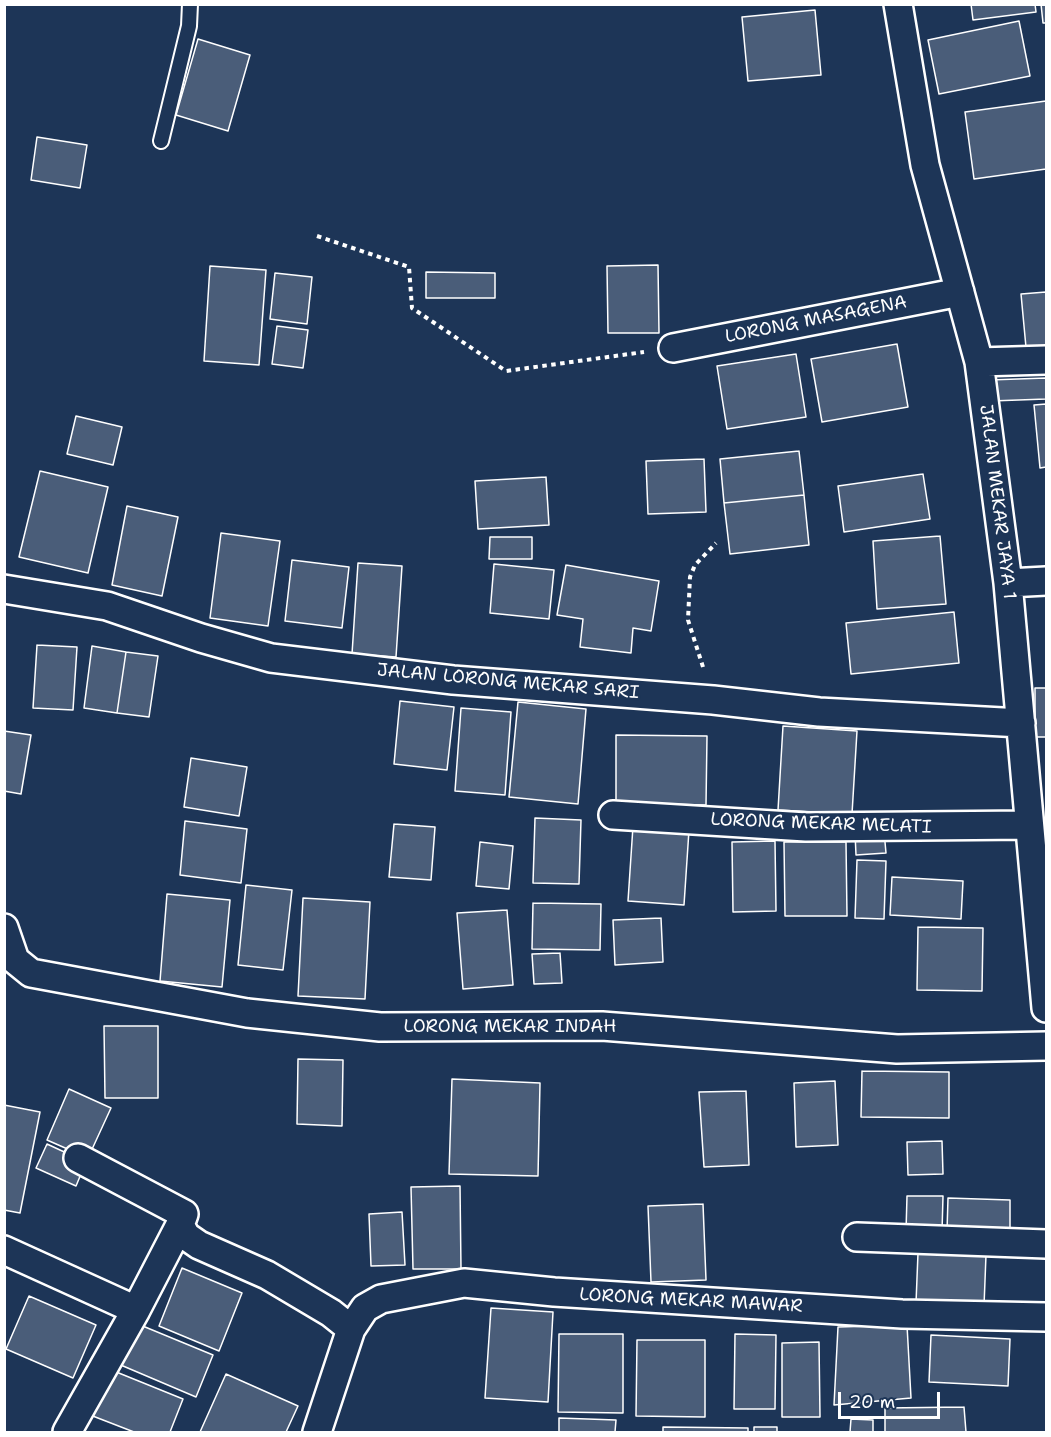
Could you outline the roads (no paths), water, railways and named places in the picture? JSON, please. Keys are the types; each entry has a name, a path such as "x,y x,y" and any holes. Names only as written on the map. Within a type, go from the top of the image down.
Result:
{"street":[{"name":"JALAN MEKAR JAYA 1","path":"898,4 925,165 979,362 1008,583 1029,825 1041,883 1047,1008"},
{"name":"LORONG MASAGENA","path":"673,348 960,292"},
{"path":"979,362 1047,360"},
{"path":"1008,583 1047,581"},
{"name":"JALAN LORONG MEKAR SARI","path":"4,589 107,606 201,638 272,658 453,680 713,699 819,712 1021,723"},
{"name":"LORONG MEKAR MELATI","path":"613,815 806,827 1029,825"},
{"name":"LORONG MEKAR INDAH","path":"4,928 15,960 31,973 247,1013 380,1027 602,1026 897,1049 1047,1046"},
{"path":"67,1432 136,1310 184,1214 78,1158"},
{"path":"180,1225 186,1236 198,1245 267,1275 331,1313 351,1329"},
{"path":"857,1237 1047,1244"},
{"path":"4,1250 136,1310"},
{"name":"LORONG MEKAR MAWAR","path":"317,1432 351,1329 365,1308 381,1299 464,1283 554,1292 902,1314 1047,1317"}],"lane":[{"path":"161,141 189,26 190,4"}]}
